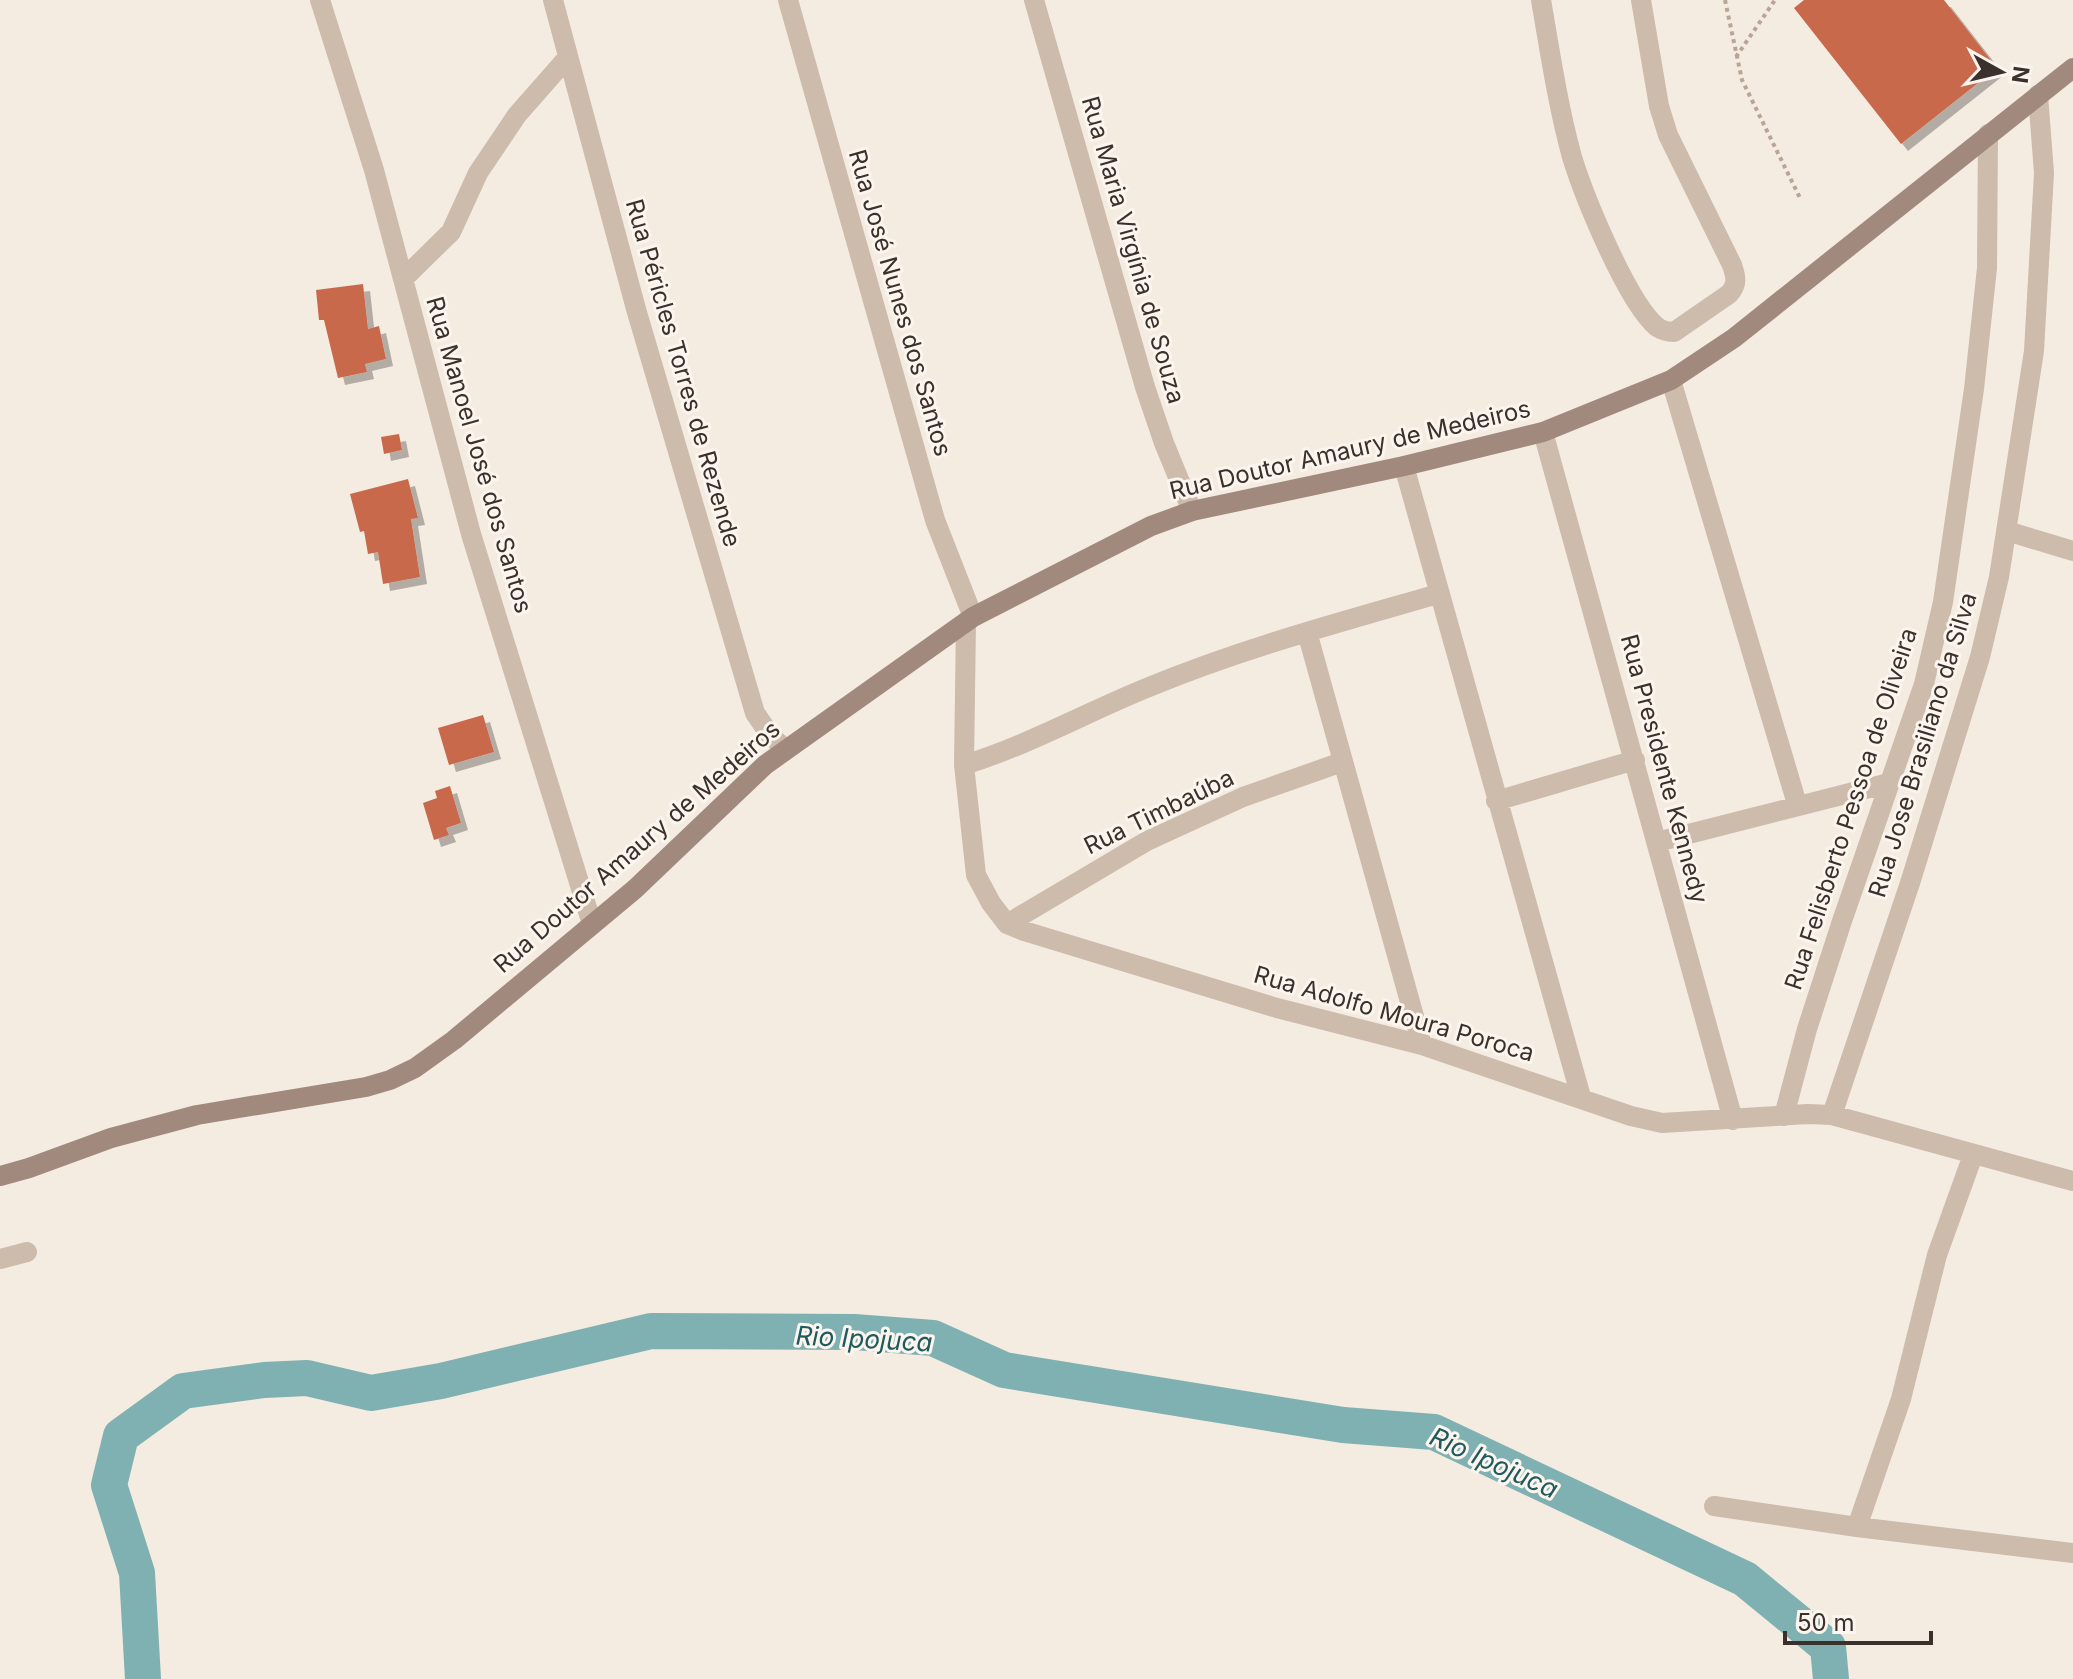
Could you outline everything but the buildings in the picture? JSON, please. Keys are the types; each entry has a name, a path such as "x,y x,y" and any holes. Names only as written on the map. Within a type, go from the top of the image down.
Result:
{"street":[{"name":"Rua Manoel José dos Santos","path":"320,0 357,111 471,534 592,924"},
{"name":"Rua Péricles Torres de Rezende","path":"553,0 636,309 755,713 770,735 785,749"},
{"name":"Rua José Nunes dos Santos","path":"788,0 935,520 969,620"},
{"name":"Rua Maria Virgínia de Souza","path":"1034,0 1145,387 1192,511"},
{"path":"1541,0 1573,159 1600,230 1634,297 1658,328 1674,332 1729,294 1735,287 1736,278 1668,135 1659,106 1641,0"},
{"path":"403,279 451,232 478,173 517,115 568,57"},
{"name":"Rua Doutor Amaury de Medeiros","path":"0,1176 111,1138 197,1115 324,1095 390,1080 415,1068 454,1040 635,889 785,749 969,620 1151,526 1192,511 1404,466 1543,432 1671,380 1734,338 2073,68"},
{"name":"Rua Jose Brasiliano da Silva","path":"1832,1115 1910,883 1980,657 2007,531 2034,351 2044,173 2038,95"},
{"name":"Rua Felisberto Pessoa de Oliveira","path":"1784,1116 1807,1029 1924,684 1945,587 1974,389 1987,268 1988,134"},
{"path":"1671,380 1797,804"},
{"name":"Rua Presidente Kennedy","path":"1543,432 1733,1120"},
{"path":"1404,466 1581,1097"},
{"path":"2007,531 2073,551"},
{"path":"964,765 1031,741 1149,687 1255,646 1438,594"},
{"path":"969,620 964,765 976,875 1007,924"},
{"path":"1307,632 1422,1045"},
{"path":"1496,801 1635,760"},
{"name":"Rua Timbaúba","path":"1007,924 1147,841 1243,797 1342,762"},
{"path":"1657,842 1889,783"},
{"name":"Rua Adolfo Moura Poroca","path":"1007,924 1277,1008 1422,1045 1631,1116 1662,1123 1832,1115 2073,1181"},
{"path":"1857,1527 1901,1399 1937,1255 1973,1155"},
{"path":"0,1259 27,1252"},
{"path":"1714,1506 2073,1553"}],"path":[{"path":"1725,0 1742,80 1800,198"},
{"path":"1736,57 1775,0"}],"waterway":[{"name":"Rio Ipojuca","path":"143,1679 137,1573 109,1485 121,1436 183,1391 264,1380 307,1378 371,1393 441,1381 651,1331 854,1332 933,1338 1004,1370 1343,1425 1434,1432 1745,1579 1828,1647 1831,1679"}]}
